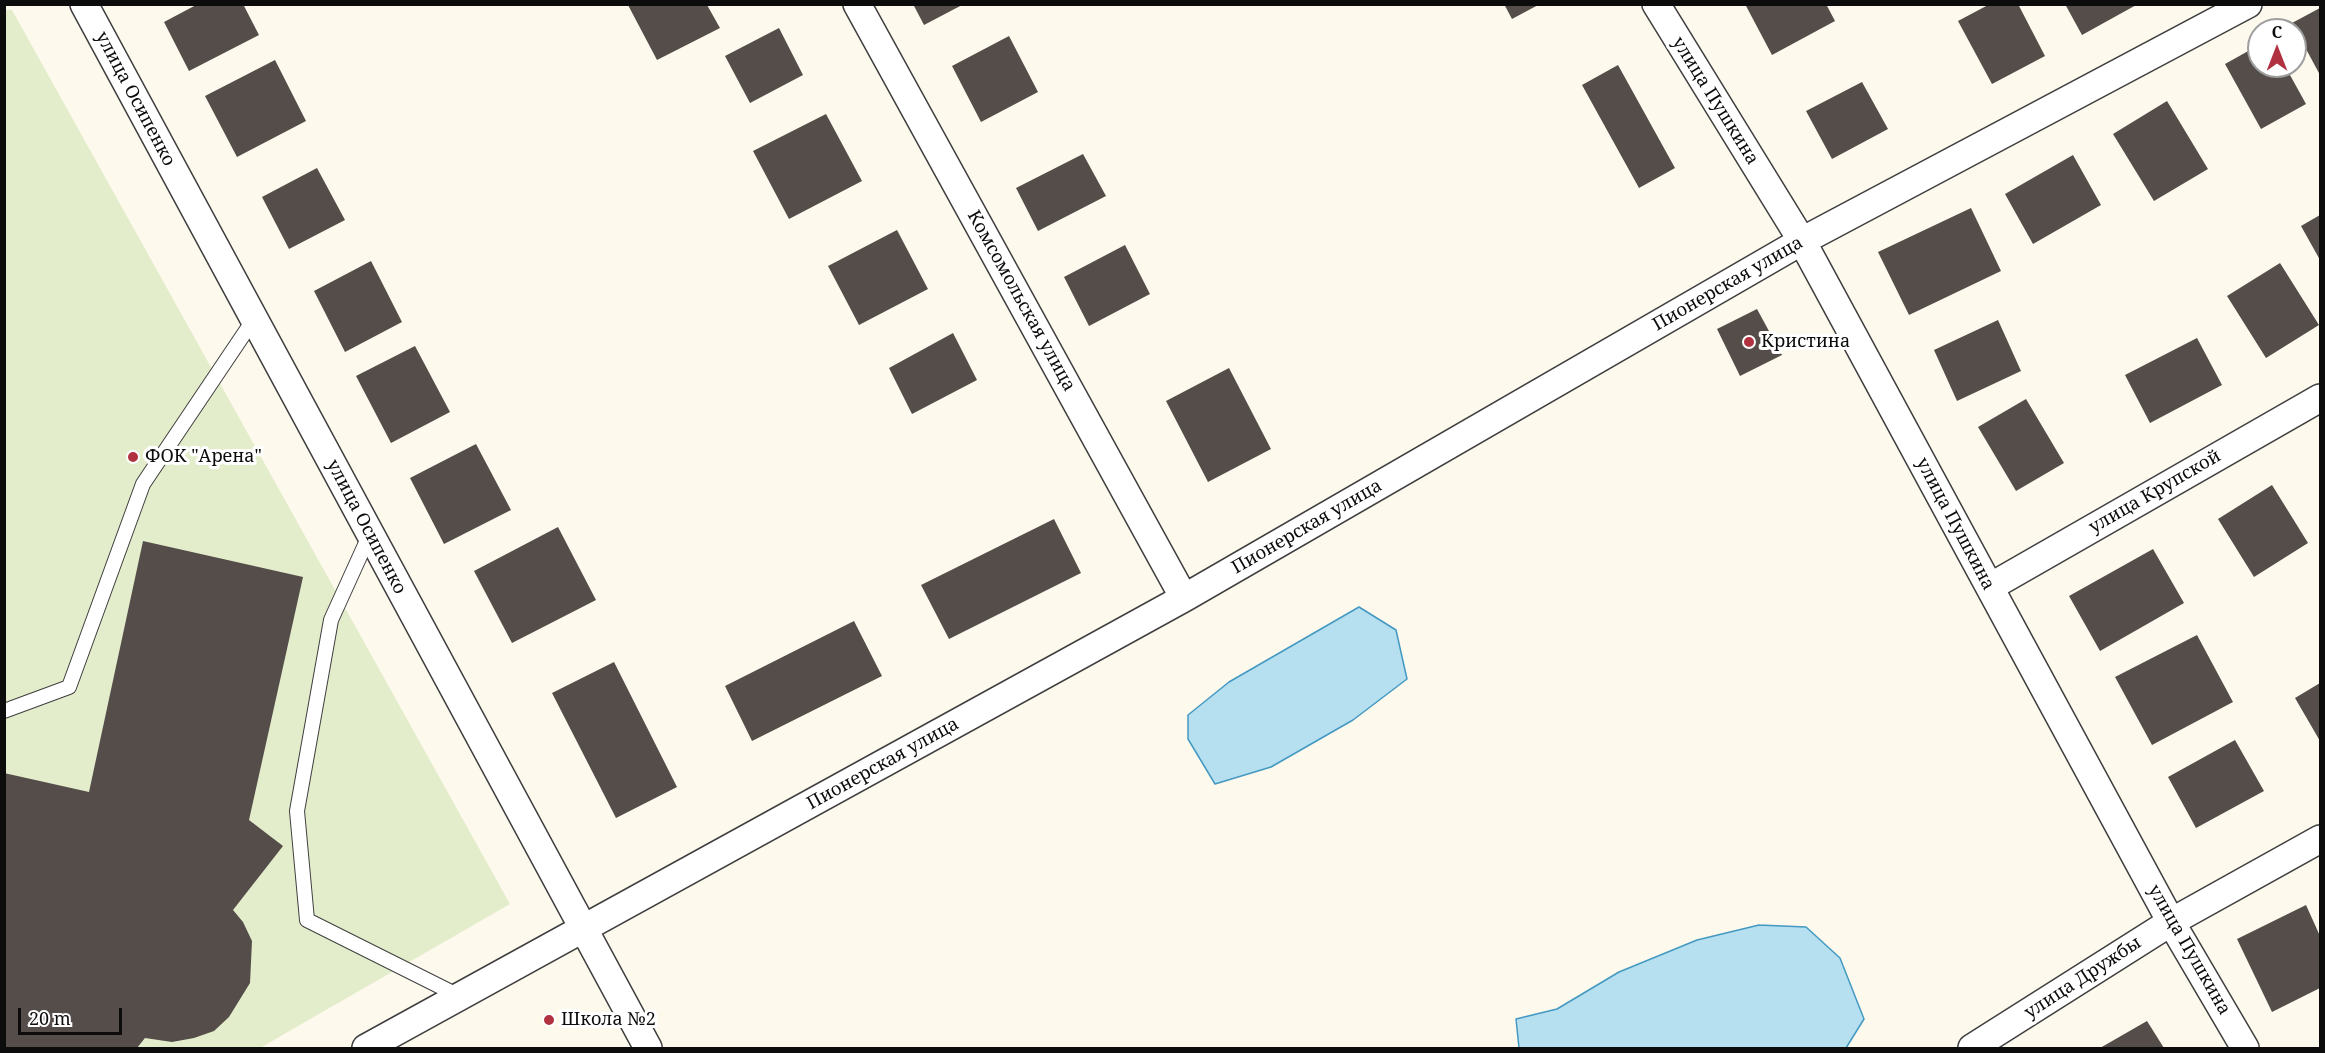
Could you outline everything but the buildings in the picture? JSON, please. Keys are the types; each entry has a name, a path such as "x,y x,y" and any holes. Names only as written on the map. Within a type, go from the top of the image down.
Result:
{"street":[{"name":"улица Осипенко","path":"84,4 648,1048"},
{"name":"Комсомольская улица","path":"857,4 1184,598"},
{"name":"улица Пушкина","path":"1656,4 1802,241 2171,922 2246,1048"},
{"name":"Пионерская улица","path":"366,1048 1184,598 1802,241 2247,4"},
{"name":"улица Крупской","path":"1990,587 2320,398"},
{"name":"улица Дружбы","path":"1972,1048 2171,922 2320,839"}],"lane":[{"path":"4,711 69,687 143,484 254,319"},
{"path":"370,534 331,620 297,812 307,921 459,996"}],"green space":[{"name":"ФОК \"Арена\"","path":"5,10 12,10 510,904 260,1048 5,1048"}],"water":[{"path":"1359,607 1396,630 1407,679 1353,720 1271,767 1215,784 1188,739 1188,715 1229,682"},
{"path":"1759,925 1806,927 1840,958 1864,1019 1846,1048 1519,1048 1516,1019 1557,1009 1619,972 1697,940"}],"place":[{"name":"Кристина","path":"1749,342"},
{"name":"ФОК \"Арена\"","path":"133,457"},
{"name":"Школа №2","path":"549,1020"}]}
